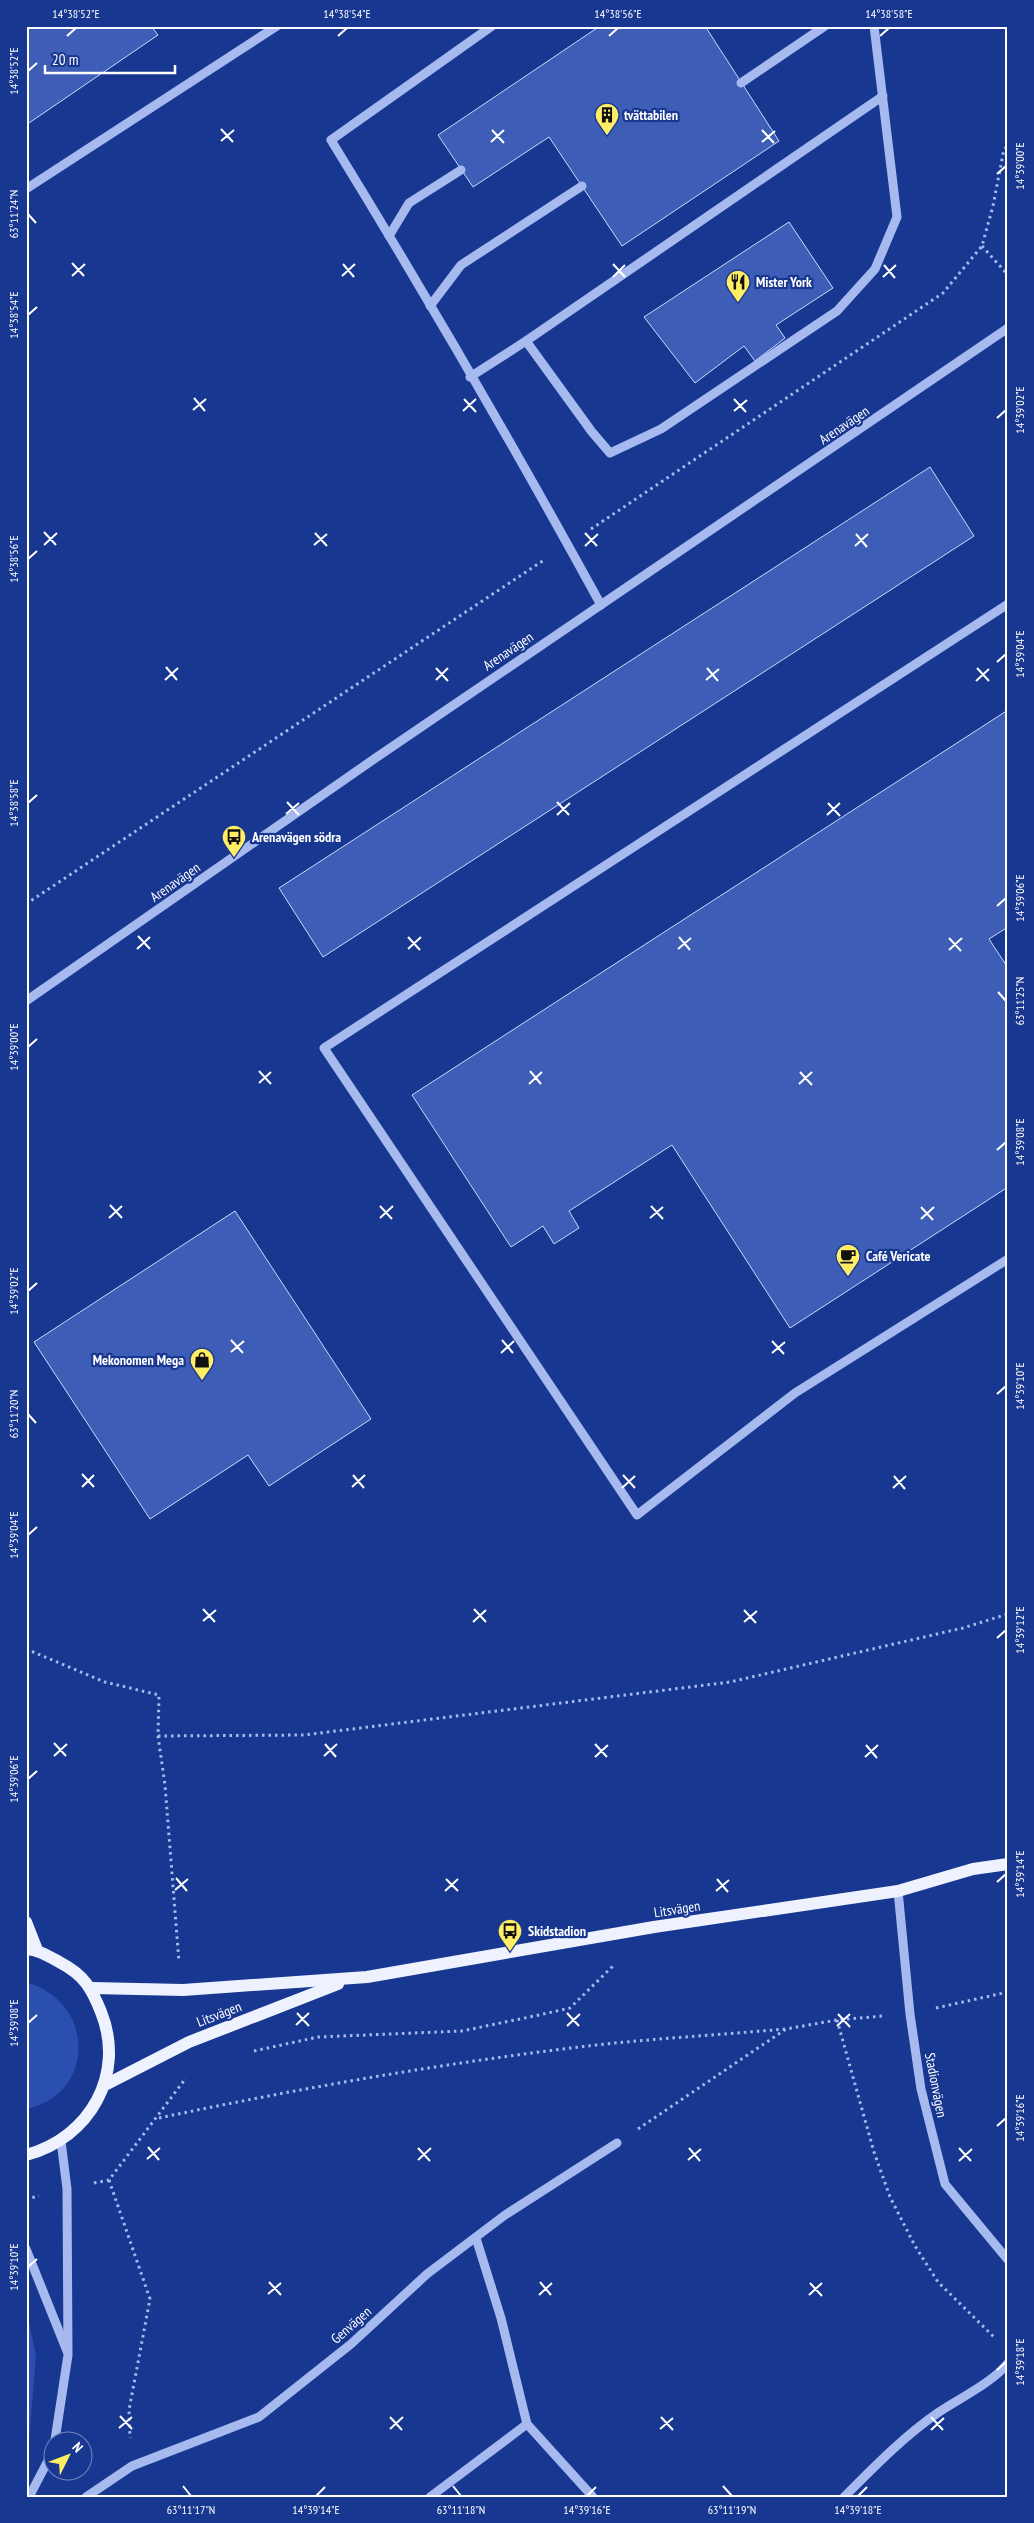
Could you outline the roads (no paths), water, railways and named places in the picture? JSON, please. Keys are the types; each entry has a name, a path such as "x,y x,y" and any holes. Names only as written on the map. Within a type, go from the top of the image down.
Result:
{"main road":[{"name":"Litsvägen","path":"92,1988 183,1990 349,1979 654,1927 898,1891 973,1869 1008,1864"},
{"path":"26,1922 32,1949 70,1968 92,1988 108,2028 110,2049 105,2086 87,2118 61,2141 26,2155"},
{"name":"Litsvägen","path":"105,2086 188,2042 349,1979"}],"street":[{"path":"26,189 277,26"},
{"path":"492,26 331,140 390,236 470,377 523,464 601,605"},
{"path":"742,83 825,26"},
{"path":"526,341 592,432 610,453 662,429 837,310 875,269 897,217 874,26"},
{"path":"470,377 526,341 882,96"},
{"path":"390,236 410,203 461,170"},
{"path":"430,306 461,265 582,186"},
{"name":"Arenavägen","path":"26,1001 601,605 1008,328"},
{"path":"1008,604 324,1048 637,1515 795,1393 1008,1259"},
{"name":"Stadionvägen","path":"898,1891 910,2014 921,2089 945,2184 1008,2260"},
{"path":"57,2430 68,2355 67,2189 61,2141"},
{"name":"Genvägen","path":"86,2497 132,2466 259,2418 351,2344 427,2274 505,2215 617,2143"},
{"path":"476,2238 501,2318 528,2424 593,2497"},
{"path":"26,2249 68,2355"},
{"path":"844,2497 895,2446 939,2412 973,2391 1008,2362"},
{"path":"430,2497 528,2424"},
{"path":"29,2497 42,2472"}],"place":[{"name":"tvättabilen","path":"607,136"},
{"name":"Mister York","path":"738,303"},
{"name":"Arenavägen södra","path":"234,858"},
{"name":"Café Vericate","path":"848,1277"},
{"name":"Mekonomen Mega","path":"202,1381"},
{"name":"Skidstadion","path":"510,1952"}]}
